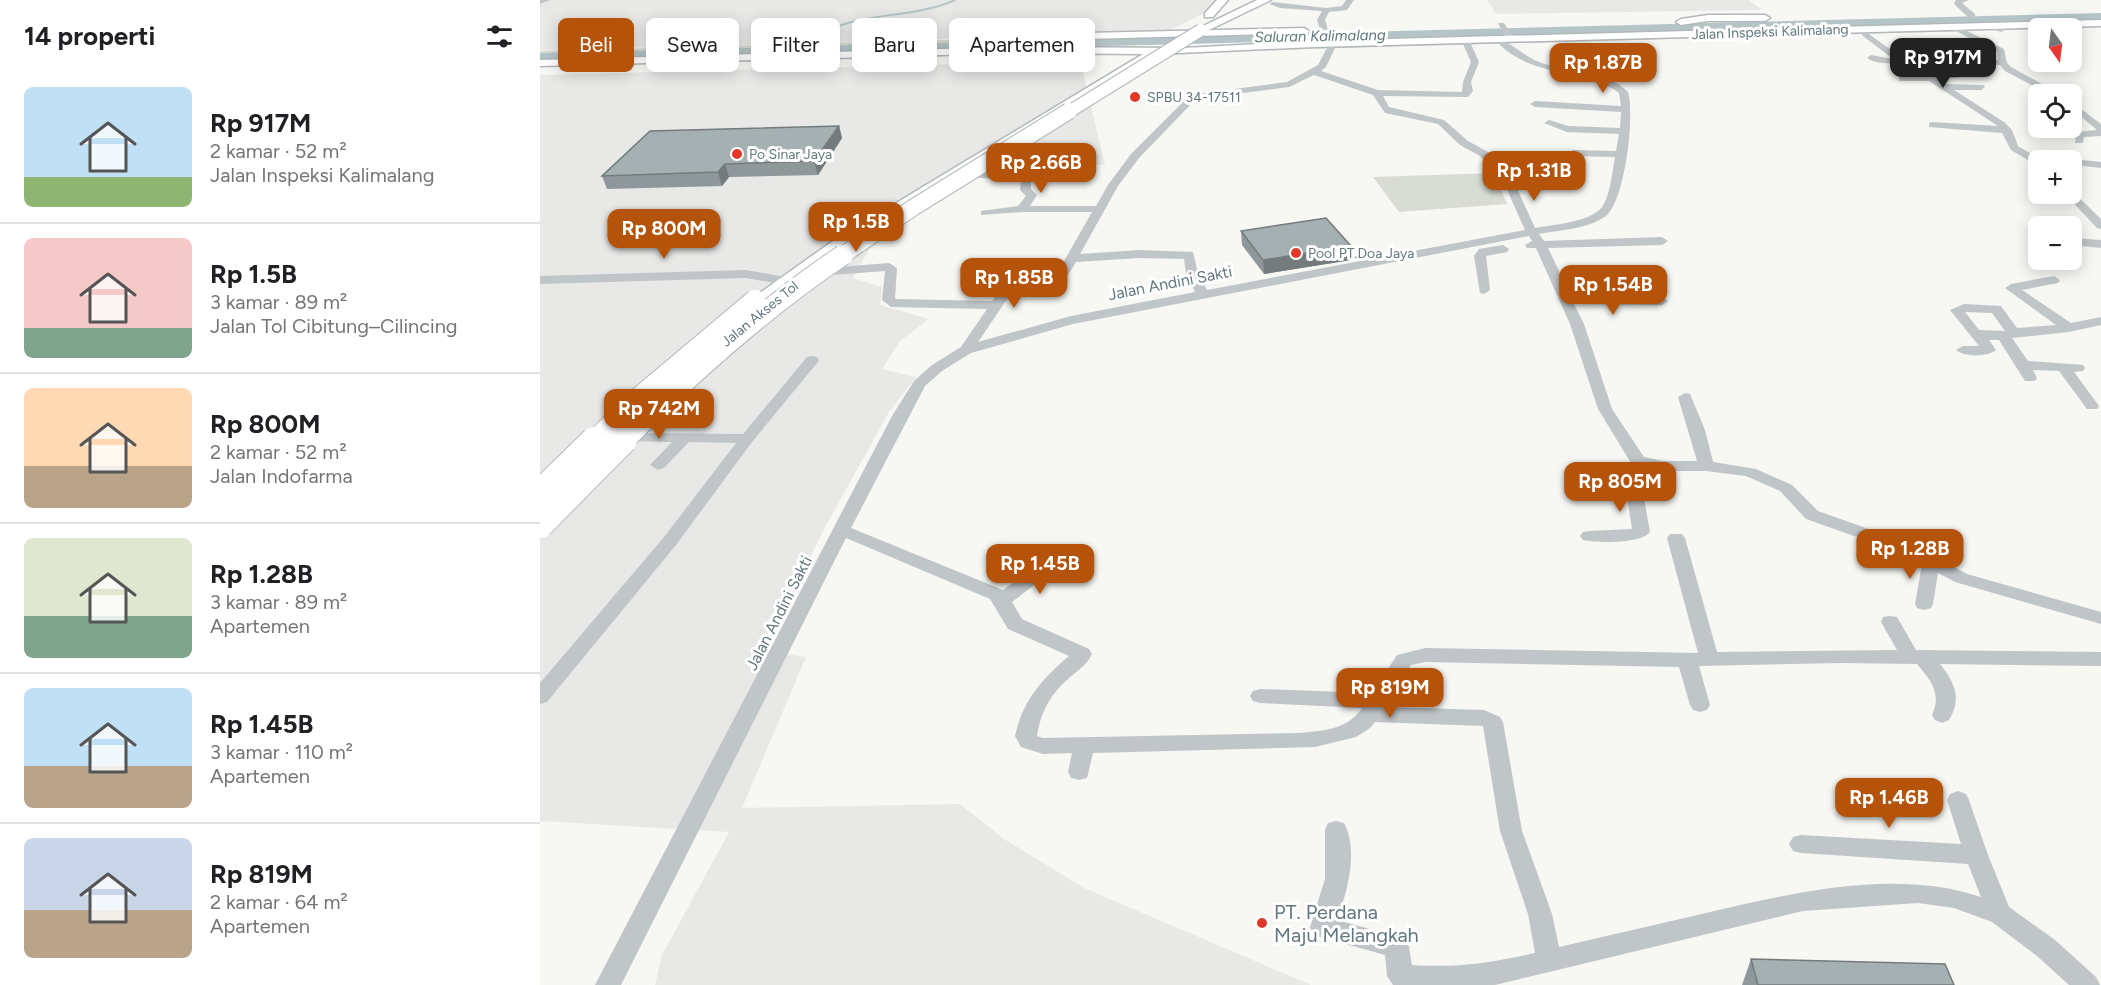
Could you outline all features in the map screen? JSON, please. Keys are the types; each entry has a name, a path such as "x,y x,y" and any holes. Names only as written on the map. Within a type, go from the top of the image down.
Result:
{"highway":[{"path":"1194,30 1223,0"},
{"path":"540,525 662,402 760,316 809,278 914,207 1194,30 1234,0"},
{"path":"540,493 644,393 737,314 788,276 896,205 1194,30 1253,0"},
{"path":"1194,30 1269,2"}],"main road":[{"path":"1953,14 1992,13"},
{"path":"1669,22 1723,22 1776,18"},
{"name":"Jalan Inspeksi Kalimalang","path":"1270,48 1505,32 2101,25"},
{"name":"Jalan Inspeksi Kalimalang","path":"2082,26 2101,25"},
{"name":"Jalan Inspeksi Kalimalang","path":"540,64 771,57 1467,44 1505,32 1866,34 1967,31 1993,27 2028,29"},
{"path":"1095,35 1194,30 1335,30"},
{"name":"Jalan Akses Tol","path":"540,499 642,400 727,326 785,281 1194,30"},
{"name":"Jalan Akses Tol","path":"540,520 624,436 756,315 845,244"}],"street":[{"path":"540,2 546,0"},
{"path":"1324,0 1327,3 1321,20 1324,30"},
{"path":"1269,2 1280,6 1324,9 1344,8 1350,0"},
{"path":"1965,0 1957,2 1971,15"},
{"path":"1956,27 1999,49 2007,74 2022,77 2036,84"},
{"path":"1505,32 1518,58 1535,65 1590,77 1617,88 1627,99 1625,119"},
{"path":"1866,34 1895,57 1921,71 2007,130 2009,141 2028,156"},
{"path":"1315,72 1377,93 1466,94 1467,82 1475,62 1467,44"},
{"path":"973,282 1057,277 1064,272 1074,258 1098,209 1113,185 1135,156 1193,97 1199,94 1283,85 1315,72 1326,63 1331,48"},
{"path":"1871,58 1883,64 1921,71 1957,74"},
{"path":"1902,79 1921,71 1948,65 1947,60 2003,63"},
{"path":"1415,93 1418,88 1431,86"},
{"path":"1943,87 1981,87"},
{"path":"1377,93 1384,109 1441,122 1464,143 1484,154 1510,184 1536,238 1577,324 1605,409 1634,458 1629,473 1641,532 1634,535 1589,536"},
{"path":"1535,104 1579,106 1599,116 1625,119"},
{"path":"1969,114 1987,115"},
{"path":"2082,114 2101,131"},
{"path":"1549,123 1567,129 1625,119"},
{"name":"Jalan Andini Sakti","path":"608,985 849,533 900,416 919,384 937,368 966,350 1071,320 1198,301 1536,238 1586,221 1608,207 1625,119"},
{"path":"1932,124 2007,130"},
{"path":"2079,141 2079,134 2101,131"},
{"path":"1573,153 1595,148 1620,154"},
{"path":"2082,163 2101,165"},
{"path":"958,174 1027,177 1025,190 1032,195 1022,209"},
{"path":"2079,204 2101,226"},
{"path":"985,213 1022,209 1098,209"},
{"path":"1484,290 1480,256 1483,252 1536,238 1662,241"},
{"path":"2082,243 2101,244"},
{"path":"1074,258 1140,254 1189,255 1198,301"},
{"path":"811,273 889,267 891,268 888,300 891,303 998,305"},
{"path":"540,280 746,274 785,281"},
{"path":"966,350 1011,284 1017,279"},
{"path":"2054,280 2011,288 2069,328"},
{"path":"1565,300 1662,301"},
{"path":"2092,406 2070,367 2027,372 2008,334 1996,309 1957,309 1974,333 1979,335 2008,334 2069,328 2101,321"},
{"path":"1963,350 1989,350 1979,335"},
{"path":"540,697 670,541 747,439 812,360"},
{"path":"1685,397 1697,430 1706,466"},
{"path":"624,436 747,439"},
{"path":"658,465 684,438"},
{"path":"1629,473 1663,466 1706,466 1750,472 1765,477 1791,492 1812,515 1908,549 1961,578 2101,618"},
{"path":"849,533 935,567 997,595 1002,600 1008,617 1015,624 1082,654 1082,657 1046,687 1039,696 1028,727 1028,741 1043,746 1298,741 1328,738 1354,731 1375,707 1404,660 1415,656 1687,660 1916,656 2101,659"},
{"path":"1676,538 1709,659"},
{"path":"1002,600 1055,560"},
{"path":"1924,604 1931,562"},
{"path":"1890,622 1916,656 1941,679 1947,691 1948,705 1942,715"},
{"path":"1687,660 1700,705"},
{"path":"1260,696 1484,718 1493,722 1511,831 1540,914 1549,960"},
{"path":"1079,772 1084,745"},
{"path":"1958,800 1976,855 2001,914"},
{"path":"1336,830 1340,862 1335,892 1322,927 1397,947 1400,976 1451,979 1488,975 1803,901 1918,893 1954,898 2001,914 2046,948 2087,985"},
{"path":"1801,844 1976,855"}],"shaded area":[{"path":"540,0 1219,0 1203,14 1164,33 1095,35 1095,18 949,18 949,39 937,39 937,18 852,18 852,42 840,42 840,18 751,18 751,44 739,45 739,18 646,18 646,47 634,47 634,18 558,18 558,50 540,50"},
{"path":"1487,0 1749,0 1762,10 1496,14"},
{"path":"2101,20 2101,27 2082,28 2082,21"},
{"path":"2028,22 2028,29 2001,30 1990,26 1958,27 1967,31 1271,50 1269,46 1245,43"},
{"path":"1166,34 1095,38 1095,36"},
{"path":"937,40 949,40 949,42 937,43"},
{"path":"840,43 852,43 852,45 840,45"},
{"path":"751,45 751,48 739,48 739,46"},
{"path":"634,48 646,48 646,50 634,51"},
{"path":"540,51 558,51 558,53 540,53"},
{"path":"949,64 949,72 1083,72 1105,165 1047,161 1034,171 954,167 870,220 903,223 870,248 853,278 882,287 880,305 929,319 900,341 882,369 916,377 889,412 824,529 763,651 806,657 742,808 960,804 1004,839 1084,888 1311,985 655,985 662,955 729,832 540,821 540,75 739,72 739,70 751,70 751,72 840,72 840,67 852,67 852,72 937,72 937,65"},
{"path":"1494,173 1507,204 1399,212 1373,177"}],"water":[{"name":"Saluran Kalimalang","path":"2101,13 2101,20 2028,18 2028,22 1095,46 1095,39"},
{"path":"937,43 949,43 949,50 937,51"},
{"path":"840,45 852,45 852,53 840,53"},
{"path":"739,48 751,48 751,55 739,56"},
{"path":"646,50 646,58 634,59 634,51"},
{"path":"540,53 558,53 558,61 540,61"}],"building":[{"name":"Po Sinar Jaya","path":"839,126 814,161 725,164 718,172 602,176 650,131"},
{"path":"1326,218 1351,246 1263,260 1241,231"},
{"path":"1751,959 1945,964 1954,985 1758,985"}],"waterway":[{"path":"840,26 864,19 919,11 955,0"}],"place":[{"name":"SPBU 34-17511","path":"1135,97"},
{"name":"Po Sinar Jaya","path":"737,154"},
{"name":"Pool PT.Doa Jaya","path":"1296,253"},
{"name":"PT. Perdana Maju Melangkah","path":"1262,923"}]}
